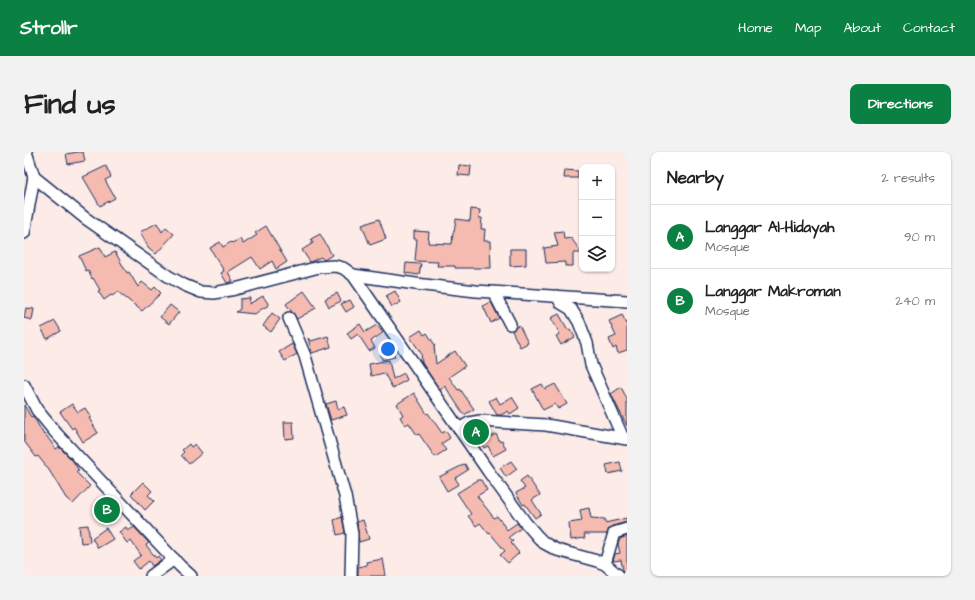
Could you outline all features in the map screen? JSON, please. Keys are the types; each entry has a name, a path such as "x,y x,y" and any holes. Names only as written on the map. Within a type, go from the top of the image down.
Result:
{"street":[{"path":"26,158 34,177 85,218 146,262 184,285 201,292 214,293 235,289 318,267 335,266 343,268 353,275 488,471 525,522 544,543 558,550 605,564 619,576"},
{"path":"24,233 34,177"},
{"path":"353,275 494,293 627,301"},
{"path":"494,293 510,324"},
{"path":"557,296 561,303 571,309 579,322 587,343 592,365 625,438"},
{"path":"289,318 305,356 345,496 352,534 351,576"},
{"path":"24,385 37,410 55,432 191,576"},
{"path":"459,429 469,422 487,421 546,425 625,438"},
{"path":"605,564 614,533 627,529"},
{"path":"151,576 174,559"}],"building":[{"path":"83,152 85,161 68,164 66,154"},
{"path":"459,165 471,166 470,176 458,175"},
{"path":"106,166 111,177 105,180 115,198 100,206 83,177"},
{"path":"565,170 578,171 578,178 564,178"},
{"path":"471,209 480,210 479,218 482,218 481,229 485,229 484,241 490,241 491,268 455,268 455,266 437,266 438,262 415,261 417,239 414,239 414,231 429,232 428,243 452,244 456,219 470,221"},
{"path":"379,219 386,239 370,245 362,225"},
{"path":"157,223 162,232 166,227 174,234 156,254 148,247 140,232"},
{"path":"266,226 287,262 276,269 272,261 260,269 252,257 228,272 233,281 227,283 221,273 224,271 210,248 220,242 223,247 240,239 243,244 257,235 255,233"},
{"path":"563,231 564,239 571,238 579,249 579,253 573,253 573,266 565,266 565,262 546,263 544,248 558,246 554,232"},
{"path":"320,234 332,255 324,260 321,257 310,262 302,250 313,243 311,239"},
{"path":"100,247 105,257 115,252 127,273 129,272 138,287 142,282 152,290 155,287 161,293 142,311 118,292 104,300 98,291 100,290 93,278 92,279 88,270 86,271 79,256"},
{"path":"510,249 526,249 526,265 510,266"},
{"path":"406,263 421,264 419,275 405,273"},
{"path":"304,291 316,308 297,319 286,304"},
{"path":"395,291 401,302 392,307 386,296"},
{"path":"337,293 341,301 329,307 325,299"},
{"path":"263,296 269,305 255,314 236,312 240,309 240,299 250,298 249,304"},
{"path":"350,300 354,307 346,312 341,304"},
{"path":"491,302 499,318 491,323 483,306"},
{"path":"170,305 179,312 169,324 160,317"},
{"path":"26,308 34,309 32,320 24,318"},
{"path":"272,313 280,319 271,332 263,326"},
{"path":"559,314 568,330 570,329 575,337 561,345 556,336 560,334 551,318"},
{"path":"622,315 627,324 627,350 618,353 616,347 613,349 609,339 616,336 609,321"},
{"path":"55,321 61,331 47,339 41,328"},
{"path":"360,324 365,332 377,325 383,333 371,341 375,348 369,351 358,334 351,339 347,333"},
{"path":"519,325 528,343 520,347 512,331"},
{"path":"421,330 424,335 427,333 435,345 436,364 455,351 465,366 449,377 458,390 460,389 474,409 464,415 445,386 440,390 422,363 421,353 410,337"},
{"path":"328,336 331,347 312,353 308,338 311,341"},
{"path":"292,344 297,354 285,361 279,352"},
{"path":"393,348 395,357 382,360 380,351"},
{"path":"389,360 393,379 404,373 407,380 393,389 384,373 371,376 369,364"},
{"path":"542,384 545,389 555,384 567,404 558,409 555,404 543,410 532,389"},
{"path":"621,387 627,399 627,426 611,394"},
{"path":"414,393 427,414 428,413 442,433 446,431 450,438 441,444 446,450 435,457 419,434 417,435 409,423 405,425 400,417 403,415 397,404"},
{"path":"496,397 500,404 512,397 519,408 510,414 508,411 501,415 497,415 489,401"},
{"path":"336,401 338,409 344,407 347,415 331,420 326,404"},
{"path":"72,404 78,412 85,408 98,433 83,442 74,427 72,429 60,412"},
{"path":"24,405 31,417 33,416 44,435 45,434 56,449 59,447 73,461 79,471 76,472 90,486 73,504 66,498 49,470 38,456 36,457 24,441"},
{"path":"284,422 293,422 294,438 285,439"},
{"path":"480,428 483,434 474,438 470,431"},
{"path":"496,434 506,449 493,456 488,446 484,448 481,442"},
{"path":"189,444 191,447 195,444 202,453 189,464 181,455 184,452 182,450"},
{"path":"511,461 517,469 506,477 500,468"},
{"path":"620,462 622,471 608,474 606,465"},
{"path":"465,464 468,470 455,478 459,484 447,491 439,477"},
{"path":"527,476 540,495 532,500 541,514 535,518 525,504 523,505 516,493 525,488 520,481"},
{"path":"478,480 481,480 487,490 477,496 494,518 497,516 507,530 517,523 521,528 509,537 513,541 511,543 519,553 508,563 500,555 505,551 490,533 489,534 480,523 476,526 468,516 471,514 457,493"},
{"path":"143,482 152,491 148,495 154,501 145,510 131,494"},
{"path":"108,501 116,510 107,519 98,510"},
{"path":"589,508 591,518 605,519 605,523 627,518 627,522 612,526 609,528 607,534 584,534 585,538 571,540 569,523 582,521 580,510"},
{"path":"342,517 345,533 337,535 334,520"},
{"path":"363,520 369,539 359,542 357,522"},
{"path":"88,525 90,542 81,543 79,526"},
{"path":"126,527 128,531 134,527 149,543 146,545 156,558 158,556 161,560 152,566 149,561 139,569 133,561 141,555 131,541 127,543 119,532"},
{"path":"106,528 113,539 98,548 92,538"},
{"path":"627,536 627,572 625,573 621,560 613,561 615,554 620,553 618,544 620,539"},
{"path":"383,559 386,576 358,576 358,567 367,565 366,562"}],"place":[{"name":"Langgar Al-Hidayah","path":"476,432"},
{"name":"Langgar Makroman","path":"107,510"}]}
